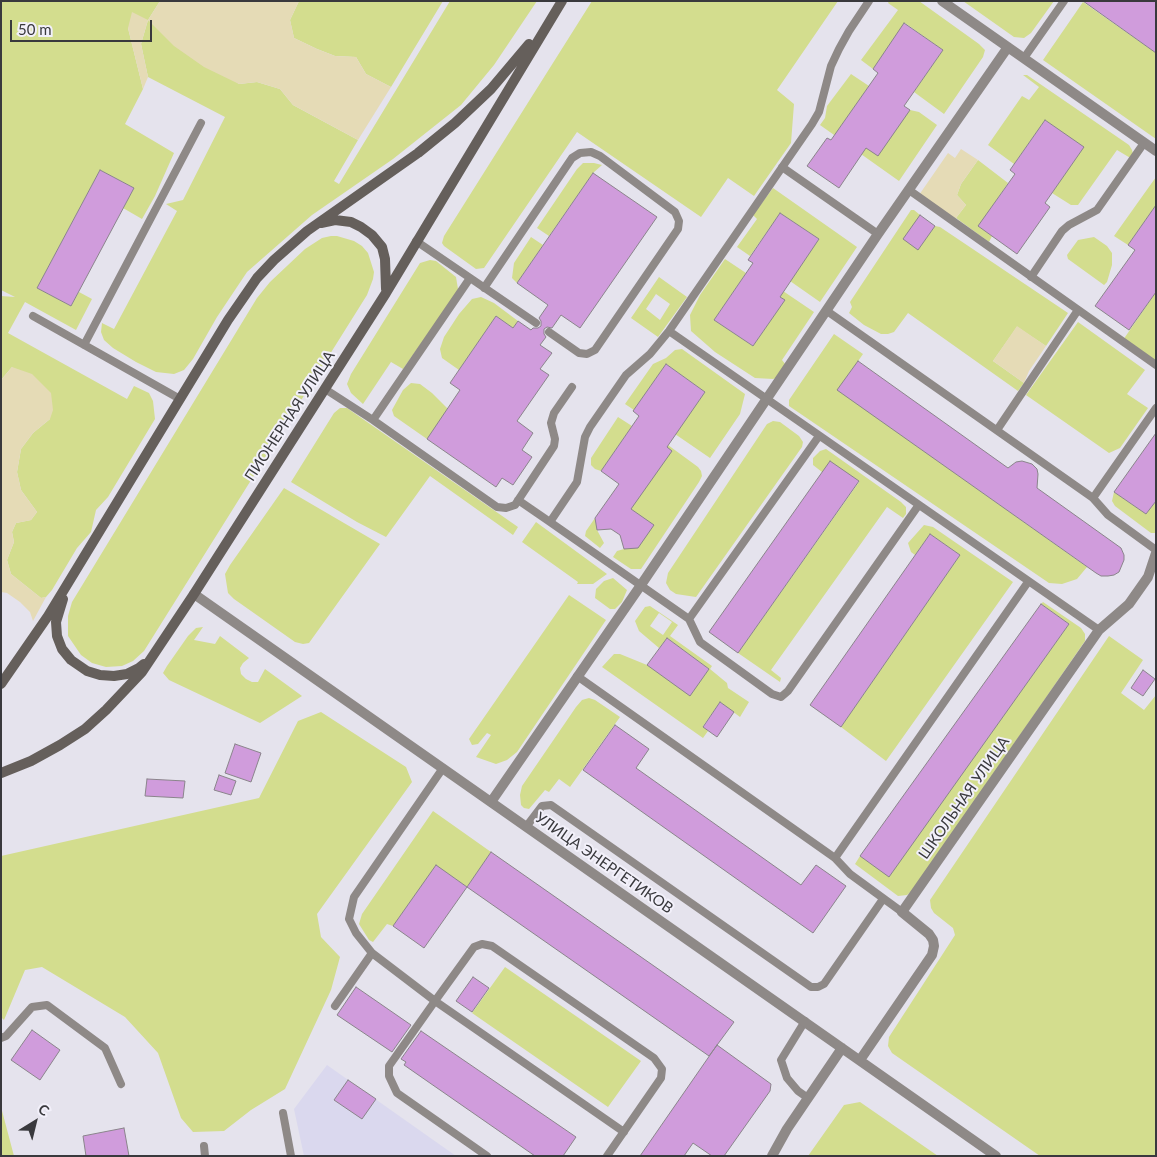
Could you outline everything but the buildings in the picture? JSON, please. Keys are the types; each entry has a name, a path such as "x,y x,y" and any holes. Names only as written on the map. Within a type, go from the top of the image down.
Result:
{"street":[{"name":"ПИОНЕРНАЯ УЛИЦА","path":"1,773 31,761 85,728 128,687 155,653 386,293 562,1"},
{"path":"942,1 1156,151"},
{"name":"ПИОНЕРНАЯ УЛИЦА","path":"1,684 75,573 245,295 274,260 307,231 418,153 454,122 490,89 548,23"},
{"path":"491,802 641,585 878,234 1008,47"},
{"path":"307,231 335,220 351,222 361,226 382,247 387,275 386,293"},
{"name":"ШКОЛЬНАЯ УЛИЦА","path":"902,912 1099,630 1129,604 1148,577 1156,551"},
{"path":"75,573 60,606 56,622 57,636 62,650 71,660 87,671 100,675 114,676 127,674 139,668 155,653"},
{"name":"УЛИЦА ЭНЕРГЕТИКОВ","path":"194,594 996,1156"},
{"path":"860,1060 932,955 934,946 930,934 902,912"},
{"path":"772,1156 842,1048"}],"lane":[{"path":"550,522 577,482 585,436 590,427 626,375 650,354 669,331 812,124 819,112 831,66 839,49 870,1"},
{"path":"1024,58 1064,1"},
{"path":"84,345 201,123"},
{"path":"1031,277 1062,231 1069,225 1097,210 1144,143"},
{"path":"484,288 572,158 580,153 591,152 600,156 675,212 679,221 678,229 595,350 587,354 579,353 549,332"},
{"path":"782,167 878,234"},
{"path":"909,190 1156,365"},
{"path":"416,241 536,323"},
{"path":"373,420 470,278"},
{"path":"997,430 1078,310"},
{"path":"827,311 1093,498 1108,515 1156,551"},
{"path":"33,316 180,399"},
{"path":"669,331 918,506 1099,630"},
{"path":"325,388 497,507 506,508 515,505 554,446 555,439 551,422 554,413 572,387"},
{"path":"1093,498 1156,408"},
{"path":"689,620 819,436"},
{"path":"518,500 689,620 700,642 772,694 780,697 788,691 918,506"},
{"path":"835,858 1028,582"},
{"path":"577,676 835,858 850,874 902,912"},
{"path":"443,768 354,897 349,919 356,933 372,953 435,1001 624,1132"},
{"path":"526,827 542,806 551,806 811,987 818,987 824,984 883,899"},
{"path":"487,1156 397,1093 388,1076 389,1066 435,1001 474,947 482,944 492,946 657,1060 662,1069 661,1078 607,1156"},
{"path":"335,1006 372,953"},
{"path":"1,1038 6,1036 32,1007 47,1005 105,1048 121,1084"},
{"path":"805,1021 781,1060 787,1078 798,1091 808,1098"},
{"path":"283,1113 291,1156"},
{"path":"204,1146 205,1156"}],"shaded area":[{"path":"327,1065 456,1156 304,1156 294,1109"}],"green space":[{"path":"1,1 160,1 148,20 128,28 143,89 125,124 174,153 155,196 142,219 123,208 134,188 100,170 37,288 71,306 79,292 92,299 76,330 25,302 8,333 127,399 134,386 149,393 153,401 155,419 108,497 96,510 91,532 77,548 52,590 46,597 41,598 11,574 7,560 14,542 12,532 16,523 31,520 37,512 21,490 17,472 21,449 33,433 50,419 12,367 1,380 1,296 15,297 1,290"},
{"path":"299,1 443,1 391,87 366,74 356,57 335,56 294,38 290,20"},
{"path":"450,1 537,1 494,65 461,105 393,159 312,215 247,272 217,317 193,359 184,370 174,374 156,372 136,362 113,348 104,340 101,332 102,323 114,329 177,211 166,204 183,200 225,117 148,77 141,44 148,20 239,84 257,82 280,89 293,105 358,140 334,181 339,184"},
{"path":"592,1 838,1 777,90 794,104 791,143 754,196 728,178 701,217 577,132 484,268 476,269 444,246 442,243 444,236"},
{"path":"889,1 919,1 985,50 983,57 944,114 914,92 943,50 905,23 873,69 861,60 898,10 888,3"},
{"path":"963,1 1054,1 1031,33 1024,38 1014,37"},
{"path":"1083,2 1156,53 1156,139 1043,60"},
{"path":"851,74 869,86 839,129 910,110 919,112 937,125 899,181 820,125 825,118 827,106"},
{"path":"1023,75 1027,75 1129,145 1132,150 1132,159 1117,150 1078,205 1071,205 1052,193 1083,147 1045,120 1014,164 988,145 1022,96 1029,100 1039,87"},
{"path":"978,160 1008,183 979,226 992,236 989,242 956,218 966,205 957,195 961,184"},
{"path":"583,163 602,165 593,173 549,236 537,228"},
{"path":"1156,177 1156,205 1128,245 1114,236"},
{"path":"773,188 857,247 820,302 790,281 819,239 780,213 750,256 737,247 757,219 753,215"},
{"path":"911,210 920,215 918,249 935,226 940,227 1068,313 1046,346 1017,327 993,361 1024,383 1018,391 908,313 894,332 881,334 864,325 849,313 852,307 850,302"},
{"path":"331,236 354,241 368,253 374,272 367,295 144,651 133,661 122,666 106,667 92,663 81,655 68,636 68,616 72,602 257,298 270,282 305,249 322,238"},
{"path":"531,237 543,245 517,283 512,278 514,263"},
{"path":"1094,237 1107,246 1112,253 1112,265 1107,282 1104,285 1068,259 1067,255 1078,240"},
{"path":"725,259 746,273 714,320 753,346 784,301 780,297 783,291 814,312 782,360 786,365 778,377 773,379 755,378 715,352 691,331 690,315 700,295"},
{"path":"430,260 436,261 456,277 458,289 456,294 403,369 391,362 363,404 351,393 347,384 351,374 420,263"},
{"path":"659,277 687,297 658,337 631,318","holes":["656,294 670,304 660,320 646,309"]},
{"path":"1156,292 1156,363 1123,340"},
{"path":"481,297 494,303 518,321 513,328 496,316 459,370 442,358 440,349 444,337 459,314 472,299"},
{"path":"1078,322 1145,370 1127,394 1148,408 1120,448 1109,453 1026,395"},
{"path":"834,334 863,354 838,390 1087,567 1077,579 1062,584 1049,583 789,406 789,400"},
{"path":"682,349 745,394 740,414 710,458 675,434 705,392 666,364 634,410 625,404 653,364 666,358 675,350"},
{"path":"411,383 420,384 448,409 427,439 394,416 392,410 403,390"},
{"path":"340,408 347,408 518,527 513,535 430,476 386,537 357,522 291,482 334,413"},
{"path":"618,417 632,426 601,471 595,469 591,465 591,458"},
{"path":"773,421 780,422 799,436 803,442 802,447 696,597 676,594 670,590 666,583 668,573 767,424"},
{"path":"668,445 698,467 702,476 641,569 631,569 613,557 617,551 624,549 653,525 622,503"},
{"path":"826,449 901,502 906,507 906,514 903,518 887,507 771,670 781,678 780,682 738,653 859,482 822,472 813,465 813,458 820,451"},
{"path":"284,488 380,544 309,643 303,644 295,642 234,599 228,593 225,574"},
{"path":"1114,492 1146,514 1156,501 1156,533 1151,533 1115,506 1112,501"},
{"path":"595,518 597,530 604,543 600,548 585,536 586,531"},
{"path":"536,522 607,574 593,584 577,584 578,582 522,542"},
{"path":"924,525 933,527 1013,582 886,761 841,727 960,555 930,534 915,555 911,552 908,543"},
{"path":"613,578 627,590 622,602 615,609 610,609 595,598 596,589 604,581"},
{"path":"569,595 606,620 517,752 507,760 496,764 476,757 491,735 487,733 478,744 472,745 469,739"},
{"path":"1043,602 1081,628 1085,634 1085,641 913,890 907,895 898,896 855,864 860,856 889,876 1069,624 1041,604"},
{"path":"650,606 678,625 670,636 712,666 710,669 727,683 728,688 749,702 740,717 720,702 703,726 708,731 703,738 602,667 614,654 620,654 647,665 690,695 709,669 667,638 659,648 639,631 635,621 645,607","holes":["659,613 672,622 663,635 650,626"]},
{"path":"203,627 194,640 215,644 220,636 249,658 240,668 241,674 246,679 258,682 265,669 302,696 260,723 169,680 163,673 167,666 188,636 196,628"},
{"path":"1109,636 1143,660 1121,693 1144,710 1156,695 1156,1156 1040,1156 892,1053 888,1046 889,1037 955,935 953,928 934,913 930,900"},
{"path":"589,698 620,717 570,787 559,779 549,792 545,790 529,809 524,808 521,805 520,795 522,786 576,707 582,700"},
{"path":"321,712 406,767 412,782 317,914 321,937 340,957 331,990 285,1089 251,1110 224,1131 193,1132 181,1118 158,1053 125,1017 42,967 25,970 4,1020 1,1017 1,856 259,798 298,721"},
{"path":"433,811 491,852 467,887 436,866 393,926 387,924 373,942 369,940 359,924 362,914"},
{"path":"505,967 641,1061 608,1107 472,1013"},
{"path":"860,1102 938,1156 808,1156 844,1105"},
{"path":"1,1107 14,1156 2,1156 1,1154"}],"sand":[{"path":"160,1 299,1 290,20 294,38 335,56 356,57 366,74 391,87 358,140 293,105 280,89 257,82 239,84 204,67 174,46 148,20"},
{"path":"132,12 148,20 141,44 148,77 143,89 128,28"},
{"path":"961,149 978,160 961,184 957,195 966,205 954,219 919,195 948,153 955,158"},
{"path":"1017,326 1046,346 1029,371 1024,383 993,361"},
{"path":"12,367 32,374 51,393 53,410 50,419 33,433 21,449 17,472 21,490 37,512 31,520 16,523 12,532 14,542 7,560 11,574 41,598 46,597 33,621 30,612 20,602 7,593 1,592 1,380"}]}
